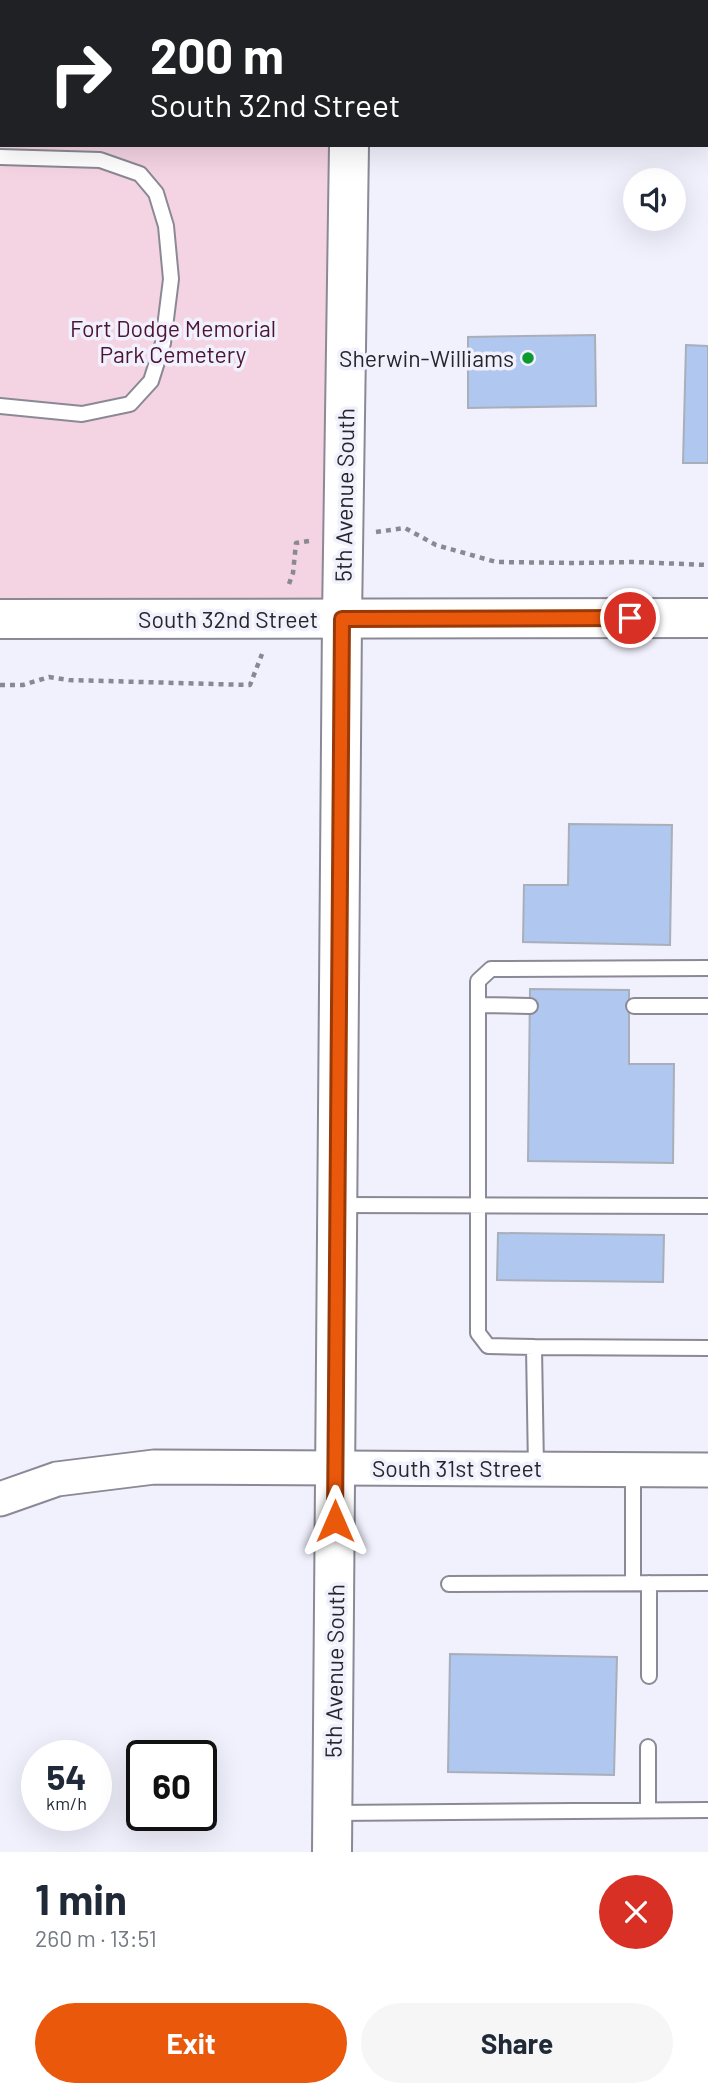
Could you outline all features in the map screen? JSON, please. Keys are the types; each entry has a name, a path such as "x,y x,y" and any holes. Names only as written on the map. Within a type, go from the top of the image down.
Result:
{"main road":[{"name":"5th Avenue South","path":"332,1852 342,619 349,147"},
{"name":"South 32nd Street","path":"0,619 708,618"}],"street":[{"name":"South 31st Street","path":"0,1499 57,1479 154,1467 708,1470"}],"lane":[{"path":"0,157 100,160 140,174 156,193 166,226 171,279 163,343 151,381 130,404 82,414 0,407"},
{"path":"708,968 491,969 478,981 478,1333 488,1346 708,1348"},
{"path":"478,1005 530,1006"},
{"path":"634,1006 708,1006"},
{"path":"338,1205 708,1206"},
{"path":"534,1347 536,1469"},
{"path":"633,1469 633,1583"},
{"path":"649,1583 649,1676"},
{"path":"449,1584 708,1583"},
{"path":"648,1747 648,1810"},
{"path":"332,1813 708,1810"}],"green space":[{"name":"Fort Dodge Memorial Park Cemetery","path":"0,147 349,147 342,619 0,619"}],"building":[{"path":"595,335 596,406 468,408 468,337"},
{"path":"686,345 708,346 708,463 683,463"},
{"path":"569,824 672,825 670,945 523,942 524,885 568,885"},
{"path":"530,989 629,990 629,1064 674,1064 673,1163 528,1161"},
{"path":"498,1233 664,1235 663,1282 497,1280"},
{"path":"450,1654 617,1657 614,1775 448,1772"}],"place":[{"name":"Sherwin-Williams","path":"528,358"}],"route":[{"path":"335,1521 342,619 630,618"}]}
